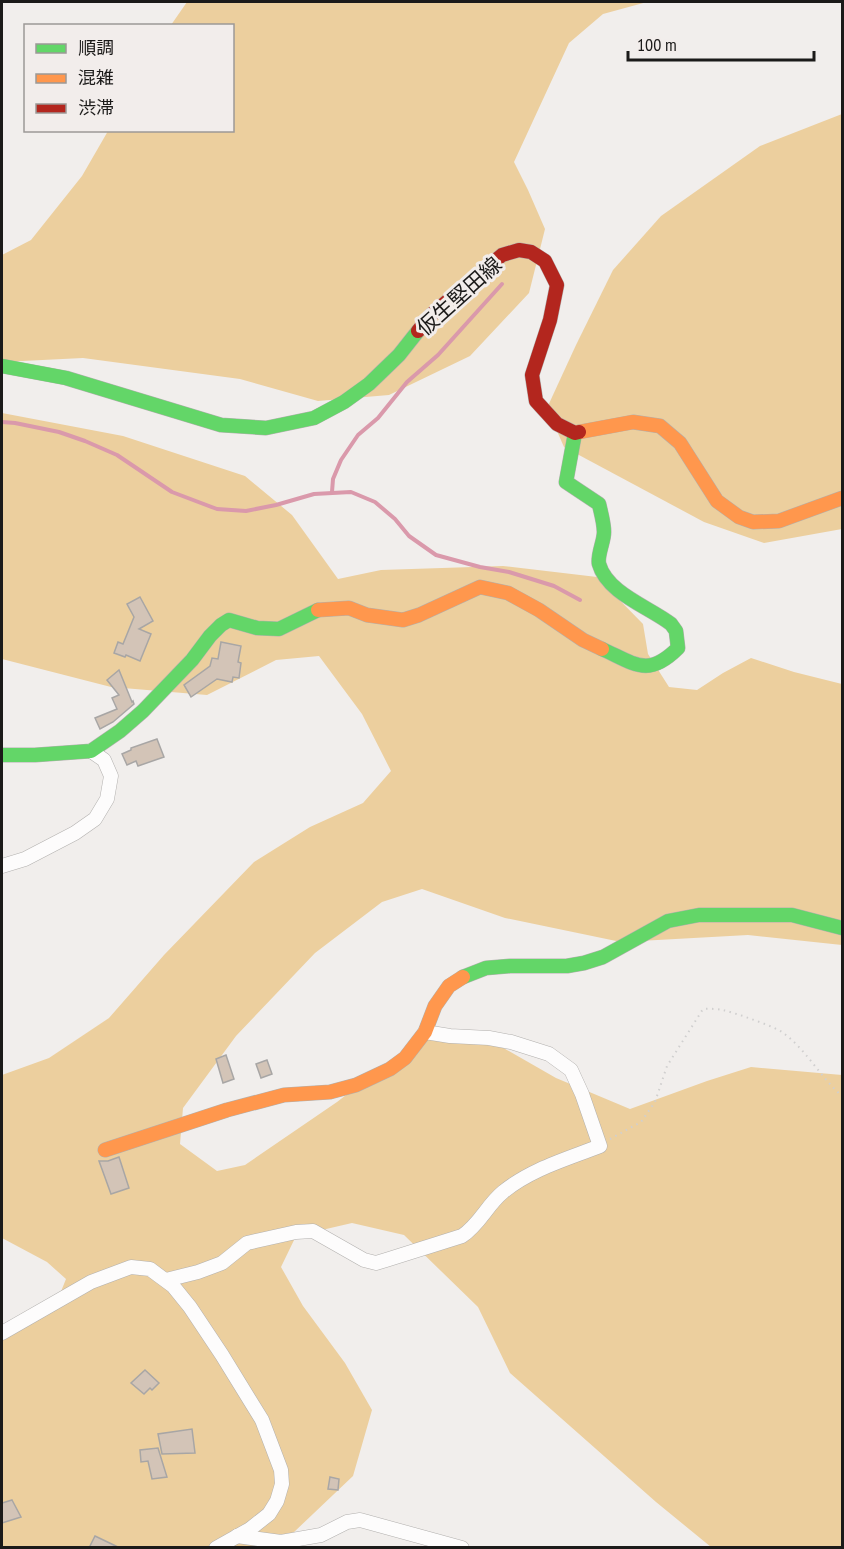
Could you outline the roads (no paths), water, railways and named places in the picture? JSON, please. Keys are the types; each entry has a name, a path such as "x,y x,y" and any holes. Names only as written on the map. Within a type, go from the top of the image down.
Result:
{"street":[{"name":"仮生堅田線","path":"2,366 66,378 221,425 266,428 314,418 344,402 369,384 399,355 431,315 502,255 519,250 531,252 545,261 557,285 550,320 532,375 536,401 557,424 575,433"},
{"path":"2,755 91,751 120,731 143,711 192,660 221,625 229,620 257,628 279,629 319,610 349,608 367,615 403,620 480,587 508,593 539,610 583,640 639,666 656,665 667,659 678,648 676,631 669,622 609,582 601,570 599,564 604,531 599,504 566,482 575,433 633,422 660,426 680,443 717,501 739,517 753,522 779,521 843,498"},
{"path":"2,866 25,859 75,833 95,819 107,800 111,776 104,760 91,751"},
{"path":"105,1150 227,1110 284,1095 330,1092 356,1085 390,1069 405,1058 425,1032 435,1006 450,986 465,976 486,968 567,966 584,963 603,957 668,921 699,915 792,915 843,928"},
{"path":"166,1280 222,1263 247,1243 296,1232 314,1231 364,1260 376,1263 386,1260 462,1236 472,1229 501,1194 522,1178 600,1146 571,1070 549,1054 511,1042 489,1038 425,1032"},
{"path":"2,1333 91,1282 131,1267 150,1269 173,1286 222,1355 262,1420 281,1470 282,1484 277,1501 269,1514 250,1529 216,1548"},
{"path":"237,1536 281,1542 321,1535 347,1522 360,1520 462,1548"}],"waterway":[{"path":"332,492 333,479 341,460 358,435 378,418 407,382 438,355 502,284"},
{"path":"2,422 59,432 85,441 117,455 172,492 217,509 246,511 314,494 351,492 375,502 395,519 409,536 436,555 509,572 554,586 580,600"}]}
